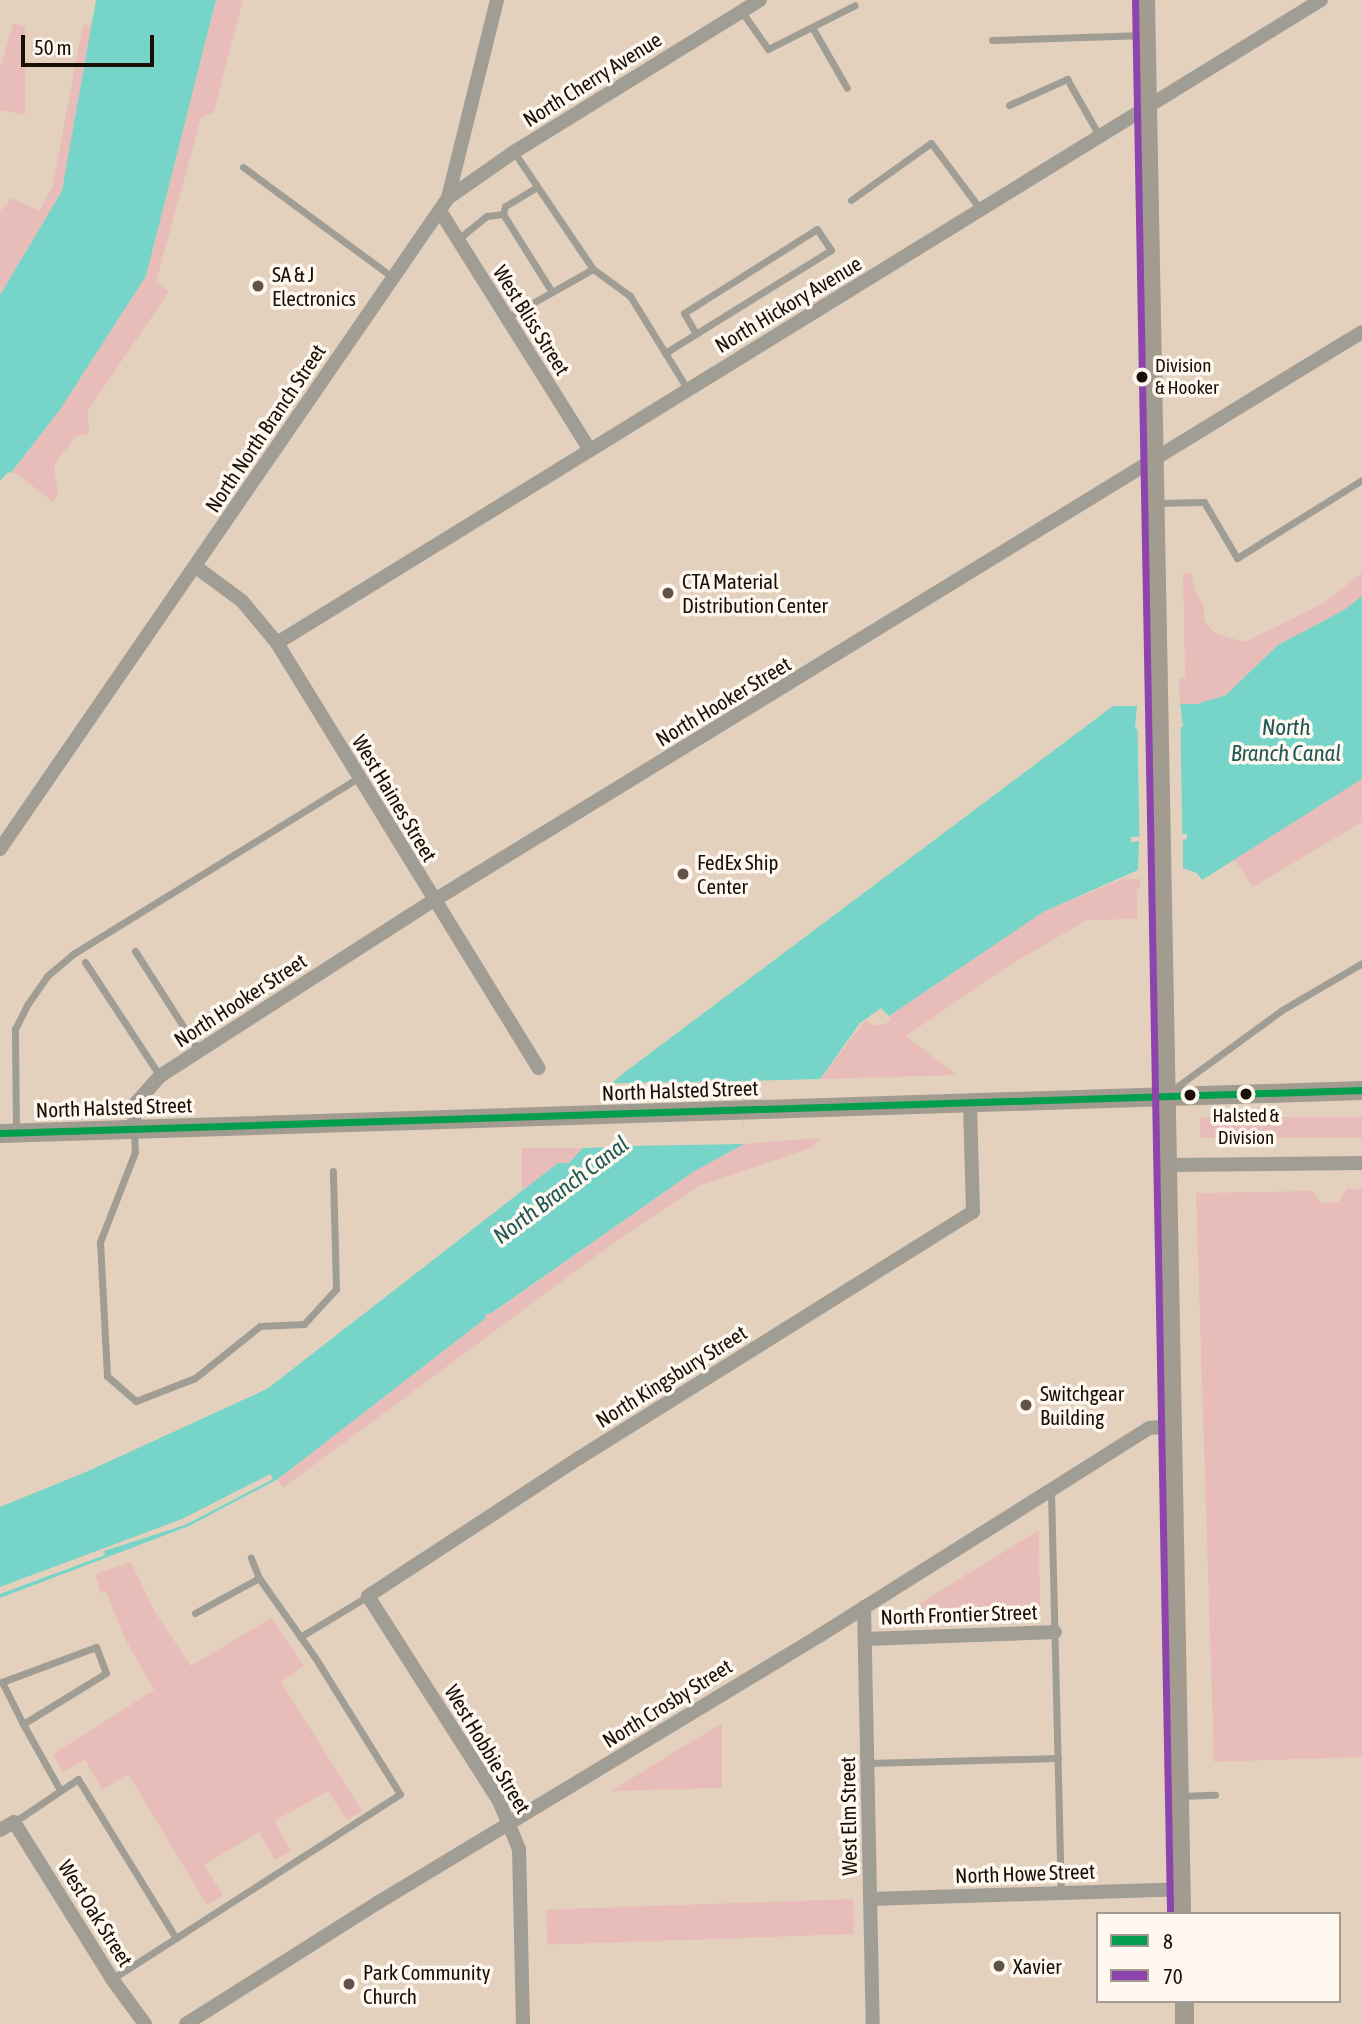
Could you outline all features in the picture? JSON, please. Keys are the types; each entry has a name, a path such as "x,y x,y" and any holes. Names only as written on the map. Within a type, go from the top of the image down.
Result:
{"main road":[{"path":"1145,0 1181,1912"},
{"name":"North Halsted Street","path":"8,1133 1362,1090"},
{"path":"1184,2003 1184,2024"}],"street":[{"name":"North North Branch Street","path":"0,849 449,198 497,0"},
{"name":"North Cherry Avenue","path":"449,198 514,152 760,0"},
{"name":"North Hickory Avenue","path":"277,643 1147,110 1321,0"},
{"name":"West Bliss Street","path":"440,211 590,450"},
{"name":"North Hooker Street","path":"134,1129 135,1104 160,1076 433,901 1362,332"},
{"name":"West Haines Street","path":"196,567 242,601 277,643 538,1068"},
{"name":"North Kingsbury Street","path":"369,1596 579,1458 973,1212 970,1102"},
{"path":"1167,1165 1362,1163"},
{"name":"North Crosby Street","path":"186,2024 864,1607 1149,1428 1172,1426"},
{"name":"West Hobbie Street","path":"369,1596 499,1801 519,1849 523,2024"},
{"name":"West Elm Street","path":"864,1607 873,2024"},
{"name":"North Frontier Street","path":"865,1639 1055,1632"},
{"path":"0,1830 14,1822"},
{"name":"West Oak Street","path":"14,1822 112,1979 145,2024"},
{"name":"North Howe Street","path":"870,1899 1181,1889"}],"lane":[{"path":"742,11 768,49 855,5"},
{"path":"812,26 847,88"},
{"path":"992,40 1146,35"},
{"path":"1009,105 1067,79 1100,138"},
{"path":"850,200 931,143 982,211"},
{"path":"514,152 593,269 630,296 688,390"},
{"path":"243,167 392,277"},
{"path":"537,187 505,206 503,214 551,292"},
{"path":"457,240 487,216 503,214"},
{"path":"666,353 831,250 817,229 684,313 696,334"},
{"path":"506,318 593,269"},
{"path":"1155,503 1204,502 1237,558 1362,480"},
{"path":"8,1133 15,1029 27,1005 47,976 73,954 358,778"},
{"path":"135,951 199,1051"},
{"path":"85,962 160,1076"},
{"path":"1166,1095 1282,1010 1362,963"},
{"path":"134,1129 135,1152 100,1241 107,1376 136,1401 195,1378 260,1325 304,1324 336,1289 333,1171"},
{"path":"1051,1490 1061,1893"},
{"path":"112,1979 400,1794 259,1578 251,1558"},
{"path":"195,1613 259,1578"},
{"name":"North Kingsbury Street","path":"300,1637 369,1596"},
{"path":"23,1724 106,1673 96,1647 2,1682 23,1724 60,1790"},
{"path":"868,1763 1058,1758"},
{"path":"14,1822 78,1779 176,1938"},
{"path":"1179,1796 1215,1795"}],"shaded area":[{"path":"216,0 243,0 214,112 201,118 156,282 169,292 88,410 89,433 76,436 54,465 58,495 53,502 13,471 61,408 146,276"},
{"path":"13,23 25,26 25,115 0,110 0,68"},
{"path":"83,25 93,25 62,191 0,295 0,211 12,198 39,211 52,188"},
{"path":"1183,573 1192,574 1194,589 1204,606 1204,620 1211,629 1217,634 1245,642 1322,604 1362,573 1362,596 1344,610 1278,645 1226,695 1197,704 1180,704 1179,679 1185,678"},
{"path":"1362,779 1362,822 1253,887 1234,859"},
{"path":"1122,879 1140,879 1140,889 1137,889 1137,919 1087,920 1005,968 906,1036 957,1075 820,1079 866,1019 871,1025 883,1025 891,1020 889,1016 1043,912"},
{"path":"1200,1117 1362,1117 1362,1138 1200,1138"},
{"path":"821,1138 811,1148 701,1185 615,1242 283,1488 278,1479 486,1318 484,1315 494,1312 693,1172 744,1144"},
{"path":"522,1148 583,1148 569,1163 558,1163 522,1192"},
{"path":"1347,1189 1362,1189 1362,1757 1214,1762 1196,1193 1313,1191 1321,1203 1338,1202"},
{"path":"1039,1530 1040,1610 899,1616"},
{"path":"131,1562 155,1612 191,1666 271,1618 304,1666 281,1682 362,1811 347,1820 328,1791 274,1821 291,1851 275,1860 259,1832 204,1865 223,1895 207,1905 128,1774 102,1790 85,1760 63,1772 53,1754 154,1690 124,1637 106,1592 101,1593 95,1574"},
{"path":"722,1723 722,1788 611,1791"},
{"path":"853,1899 854,1934 547,1945 546,1910"}],"water":[{"path":"96,0 216,0 146,276 61,408 11,473 8,472 0,481 0,295 62,191"},
{"name":"North Branch Canal","path":"1362,596 1362,779 1202,880 1197,873 1183,868 1183,840 1187,839 1187,834 1131,837 1131,842 1139,841 1138,870 1043,912 889,1016 881,1008 860,1023 820,1079 743,1081 744,1144 693,1172 485,1315 486,1318 278,1479 189,1526 0,1598 0,1507 86,1472 267,1389 558,1163 569,1163 583,1148 613,1147 611,1084 1113,706 1137,706 1135,729 1183,727 1180,704 1197,704 1226,695 1278,645 1344,610"}],"pier":[{"path":"1180,700 1183,871 1180,868 1180,838 1142,840 1140,873 1137,702 1140,705 1138,726 1178,724 1177,703"},
{"path":"743,1081 744,1144 612,1146 611,1083"},
{"path":"270,1474 273,1479 185,1525 104,1551 105,1555 0,1594 0,1587 182,1519"}],"transit line":[{"name":"70","path":"1135,0 1170,1912"},
{"name":"8","path":"0,1133 1362,1090"}],"place":[{"name":"SA & J Electronics","path":"258,286"},
{"name":"Division & Hooker","path":"1142,377"},
{"name":"CTA Material Distribution Center","path":"668,593"},
{"name":"FedEx Ship Center","path":"683,874"},
{"name":"Halsted & Division","path":"1246,1094"},
{"name":"Switchgear Building","path":"1026,1405"},
{"name":"Xavier","path":"999,1966"},
{"name":"Park Community Church","path":"349,1984"}]}
